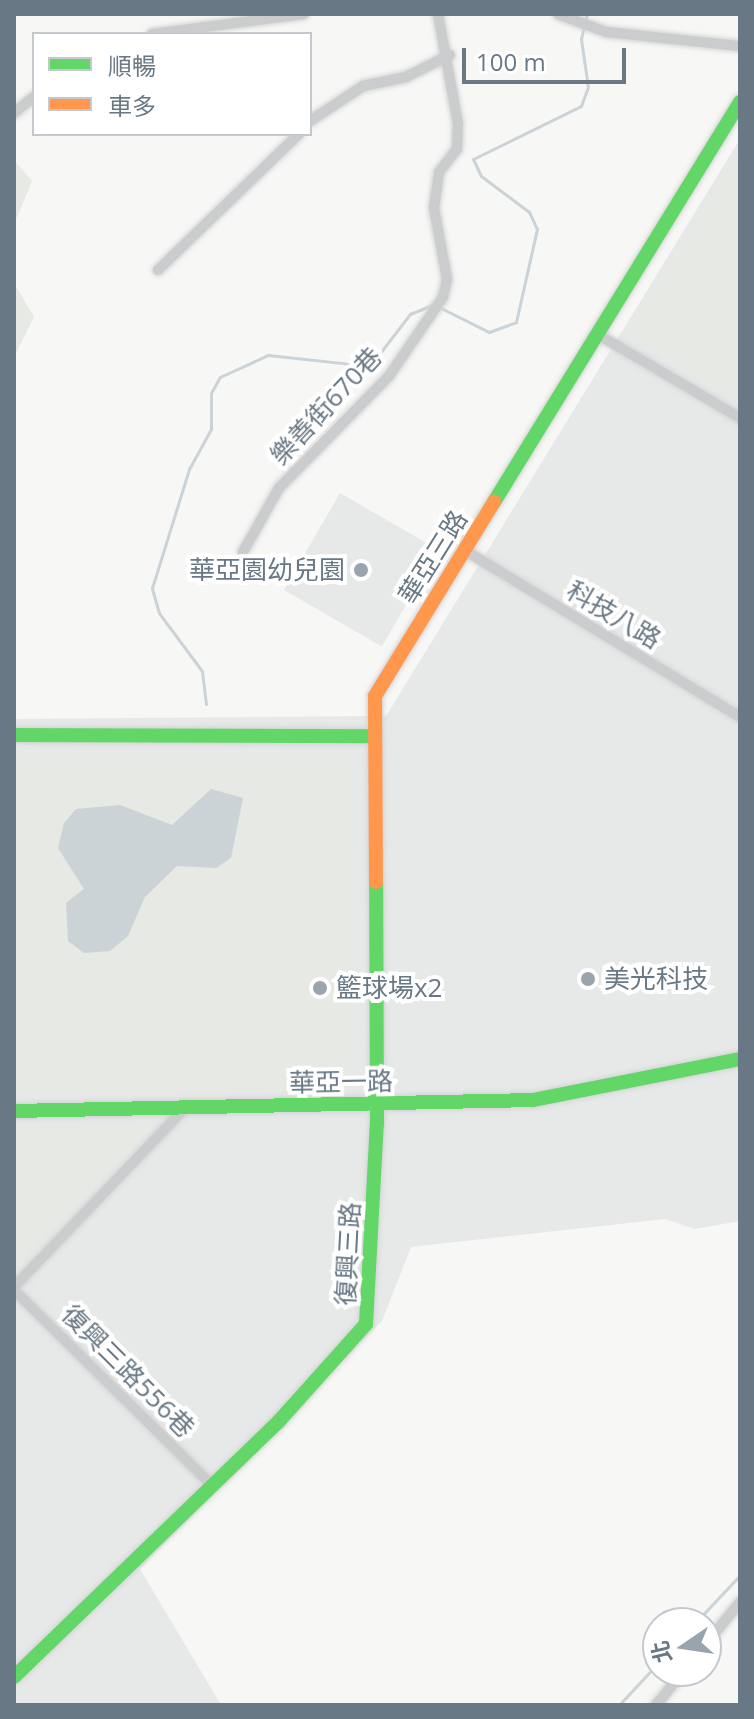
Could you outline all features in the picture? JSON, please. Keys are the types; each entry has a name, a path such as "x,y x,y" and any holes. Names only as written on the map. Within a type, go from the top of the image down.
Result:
{"street":[{"path":"167,32 304,14"},
{"name":"樂善街670巷","path":"243,552 279,488 389,376 443,297 447,279 434,208 439,172 457,149 450,55 438,14"},
{"path":"568,16 592,26 688,46 740,46"},
{"path":"312,120 363,86 406,77 450,55"},
{"path":"14,113 32,99"},
{"name":"華亞三路","path":"375,736 378,689 466,551 740,102"},
{"path":"158,270 297,136"},
{"path":"597,334 740,418"},
{"name":"科技八路","path":"466,551 740,717"},
{"path":"14,735 375,736"},
{"name":"復興三路","path":"14,1677 366,1324 373,1307 375,736"},
{"name":"華亞一路","path":"14,1111 533,1100 740,1059"},
{"path":"14,1288 184,1109"},
{"name":"復興三路556巷","path":"14,1288 210,1483"},
{"path":"722,1624 740,1602"},
{"path":"656,1705 671,1687"}],"shaded area":[{"path":"740,139 740,1221 695,1229 665,1219 411,1247 382,1321 140,1569 221,1705 14,1705 14,719 386,716"},
{"path":"740,147 740,404 625,332"},
{"path":"14,160 32,181 14,224"},
{"path":"14,283 34,317 14,357"},
{"name":"華亞園幼兒園","path":"340,493 438,550 382,646 284,590"},
{"path":"14,754 354,754 354,1092 14,1092"},
{"path":"211,789 243,798 231,858 216,868 177,866 145,897 128,936 110,951 84,953 68,941 66,903 84,889 58,848 64,823 76,809 120,805 172,825"},
{"path":"152,1124 153,1132 14,1273 14,1125"}],"waterway":[{"path":"439,307 489,332 516,322 537,229 529,212 481,176 473,159 581,106 588,87 581,39 587,14"},
{"path":"14,164 14,178"},
{"path":"206,704 202,671 159,613 152,588 189,469 211,429 211,393 220,377 268,355 370,366 410,314 432,305"},
{"path":"710,1607 740,1575"},
{"path":"619,1705 642,1680"}],"traffic: fast":[{"path":"494,502 740,102"},
{"path":"14,735 375,736"},
{"path":"14,1677 279,1421 366,1324 377,1124 376,882"},
{"path":"14,1111 533,1100 740,1059"}],"traffic: slow":[{"path":"376,882 375,696 494,502"}],"place":[{"name":"華亞園幼兒園","path":"361,570"},
{"name":"美光科技","path":"588,979"},
{"name":"籃球場x2","path":"320,988"}]}
